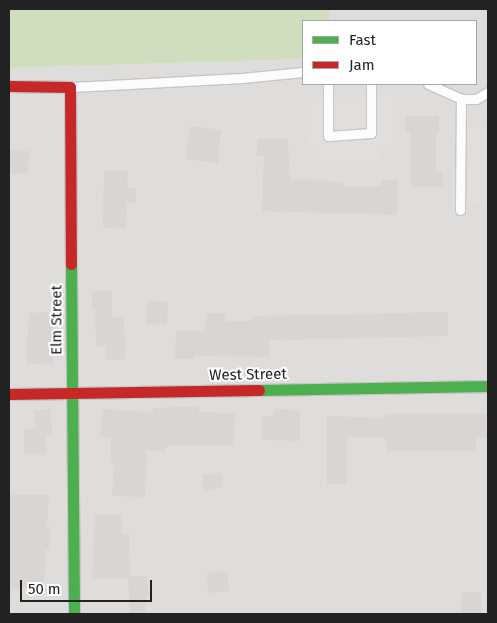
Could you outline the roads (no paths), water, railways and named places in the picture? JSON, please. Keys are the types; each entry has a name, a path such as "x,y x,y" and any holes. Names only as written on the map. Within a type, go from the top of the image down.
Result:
{"street":[{"path":"9,86 70,87"},
{"name":"Elm Street","path":"70,87 74,614"},
{"name":"West Street","path":"9,394 488,386"}],"lane":[{"path":"70,87 242,78 302,72"},
{"path":"328,85 328,136 371,134 371,85"},
{"path":"430,85 461,99 476,99 488,92"},
{"path":"460,210 461,99"}]}
